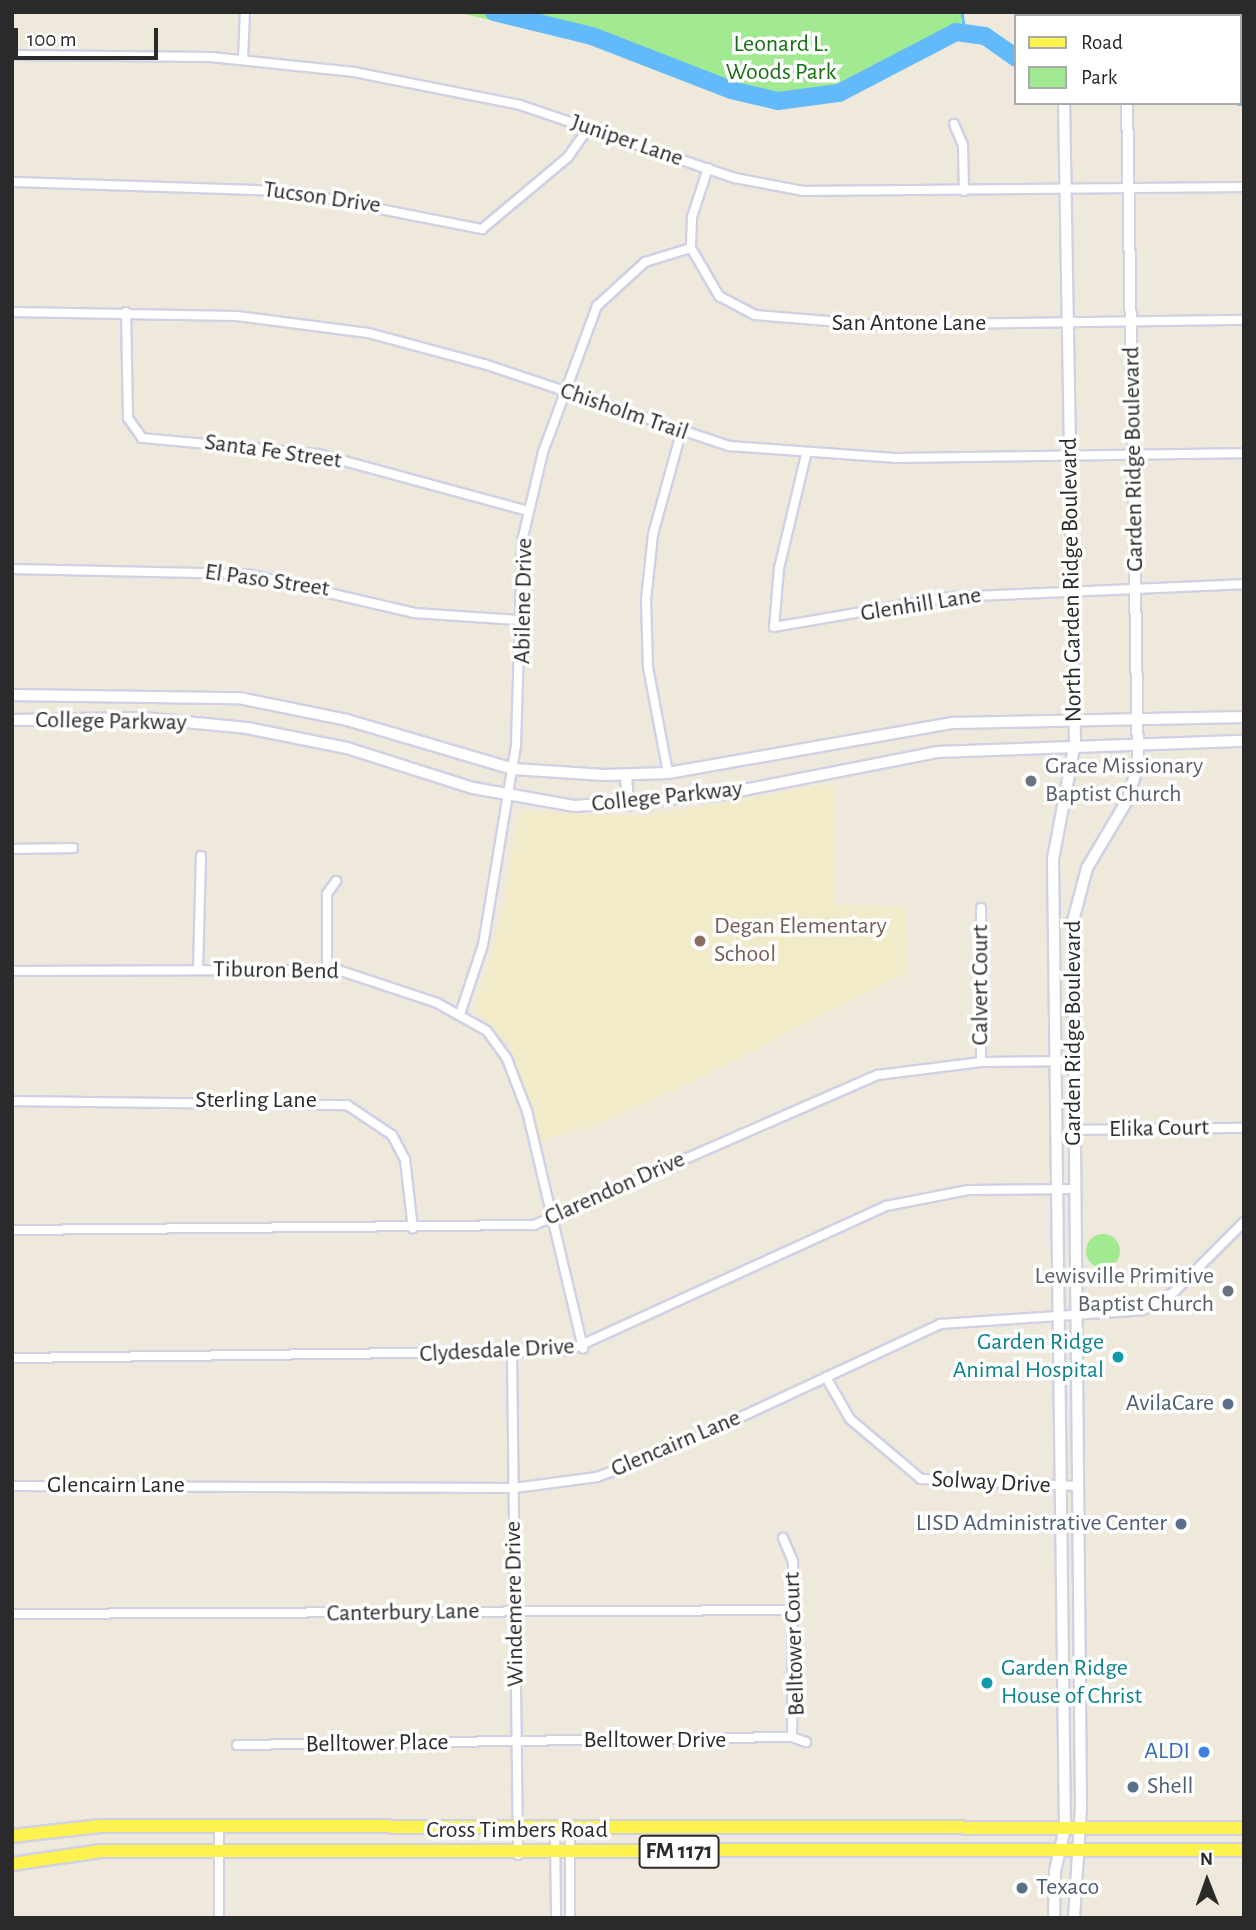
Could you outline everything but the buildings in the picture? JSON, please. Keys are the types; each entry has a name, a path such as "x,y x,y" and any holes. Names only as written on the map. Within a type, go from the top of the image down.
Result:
{"main road":[{"name":"North Garden Ridge Boulevard","path":"1054,1918 1057,1850 1065,1828 1053,859 1075,743 1064,105"},
{"name":"Garden Ridge Boulevard","path":"1074,1918 1080,1828 1073,1061 1077,899 1087,869 1128,799 1139,742 1128,105"},
{"name":"College Parkway","path":"12,695 239,698 346,720 513,769 626,775 668,773 914,727 1074,718 1244,717"},
{"name":"College Parkway","path":"12,720 144,718 258,730 508,795 575,806 628,805 937,752 1075,743 1244,741"},
{"path":"626,775 628,805"},
{"path":"1062,1597 1079,1597"},
{"path":"142,1827 142,1851"},
{"name":"Cross Timbers Road","path":"12,1836 142,1827 517,1831 1065,1828"},
{"path":"751,1828 751,1851"},
{"path":"878,1828 878,1851"},
{"name":"FM 1171","path":"1065,1828 1244,1828"},
{"path":"355,1830 355,1852"},
{"name":"Cross Timbers Road","path":"12,1864 142,1851 518,1854 1057,1850"},
{"name":"FM 1171","path":"1057,1850 1244,1850"}],"street":[{"path":"243,59 245,12"},
{"name":"Juniper Lane","path":"12,55 243,59 435,86 588,128 708,169 803,191 1244,187"},
{"path":"954,124 964,145 964,191"},
{"name":"Tucson Drive","path":"12,182 288,191 482,229 568,157 588,128"},
{"path":"691,248 692,217 708,169"},
{"name":"San Antone Lane","path":"691,248 719,296 755,316 864,325 1244,320"},
{"name":"Abilene Drive","path":"460,1014 484,937 513,769 522,690 518,620 528,511 563,390 597,306 645,262 691,248"},
{"name":"Chisholm Trail","path":"12,312 237,316 368,333 563,390 681,433 806,455 1134,456 1244,453"},
{"name":"Santa Fe Street","path":"126,312 128,418 142,438 307,452 528,511"},
{"path":"668,773 648,667 646,600 653,534 681,433"},
{"name":"Glenhill Lane","path":"806,455 779,568 774,627 950,597 1136,585 1244,584"},
{"name":"El Paso Street","path":"12,569 247,574 414,612 518,620"},
{"path":"12,849 73,848"},
{"path":"198,970 201,856"},
{"path":"327,969 327,894 336,881"},
{"name":"Calvert Court","path":"981,908 981,1062"},
{"name":"Tiburon Bend","path":"12,971 327,969 383,982 460,1014 487,1031 516,1076 583,1348"},
{"name":"Clarendon Drive","path":"12,1230 413,1228 553,1220 835,1090 902,1069 981,1062 1073,1061"},
{"name":"Sterling Lane","path":"12,1101 347,1105 393,1135 406,1164 413,1228"},
{"name":"Elika Court","path":"1074,1130 1244,1128"},
{"name":"Clydesdale Drive","path":"12,1358 512,1354 583,1348 886,1206 946,1192 1074,1189"},
{"name":"Glencairn Lane","path":"12,1486 514,1488 618,1470 953,1320 1075,1317 1143,1310 1174,1292 1244,1222"},
{"name":"Windemere Drive","path":"512,1354 518,1854"},
{"name":"Solway Drive","path":"826,1377 850,1419 921,1479 1078,1486"},
{"name":"Belltower Court","path":"783,1538 793,1562 792,1737 806,1742"},
{"name":"Canterbury Lane","path":"12,1614 794,1610"},
{"name":"Belltower Drive","path":"516,1743 792,1737"},
{"name":"Belltower Place","path":"237,1745 516,1743"},
{"path":"219,1828 219,1918"},
{"path":"555,1831 556,1918"},
{"path":"570,1831 570,1918"}],"shaded area":[{"name":"Degan Elementary School","path":"834,783 835,906 906,907 907,973 676,1090 593,1126 539,1141 510,1046 475,1010 503,909 519,812 647,816"}],"green space":[{"name":"Leonard L. Woods Park","path":"456,12 961,12 961,38 922,47 855,92 797,107 750,102 617,50"},
{"path":"1103,1234 1115,1239 1120,1251 1115,1263 1103,1268 1091,1263 1086,1251 1091,1239"}],"waterway":[{"path":"494,12 592,36 731,90 778,101 839,93 956,32 985,36 1014,57"},
{"path":"962,12 965,33"}],"place":[{"name":"Grace Missionary Baptist Church","path":"1031,781"},
{"name":"Degan Elementary School","path":"700,941"},
{"name":"Lewisville Primitive Baptist Church","path":"1228,1291"},
{"name":"Garden Ridge Animal Hospital","path":"1118,1357"},
{"name":"AvilaCare","path":"1228,1404"},
{"name":"LISD Administrative Center","path":"1181,1524"},
{"name":"Garden Ridge House of Christ","path":"987,1683"},
{"name":"ALDI","path":"1204,1752"},
{"name":"Shell","path":"1133,1787"},
{"name":"Texaco","path":"1022,1888"}]}
